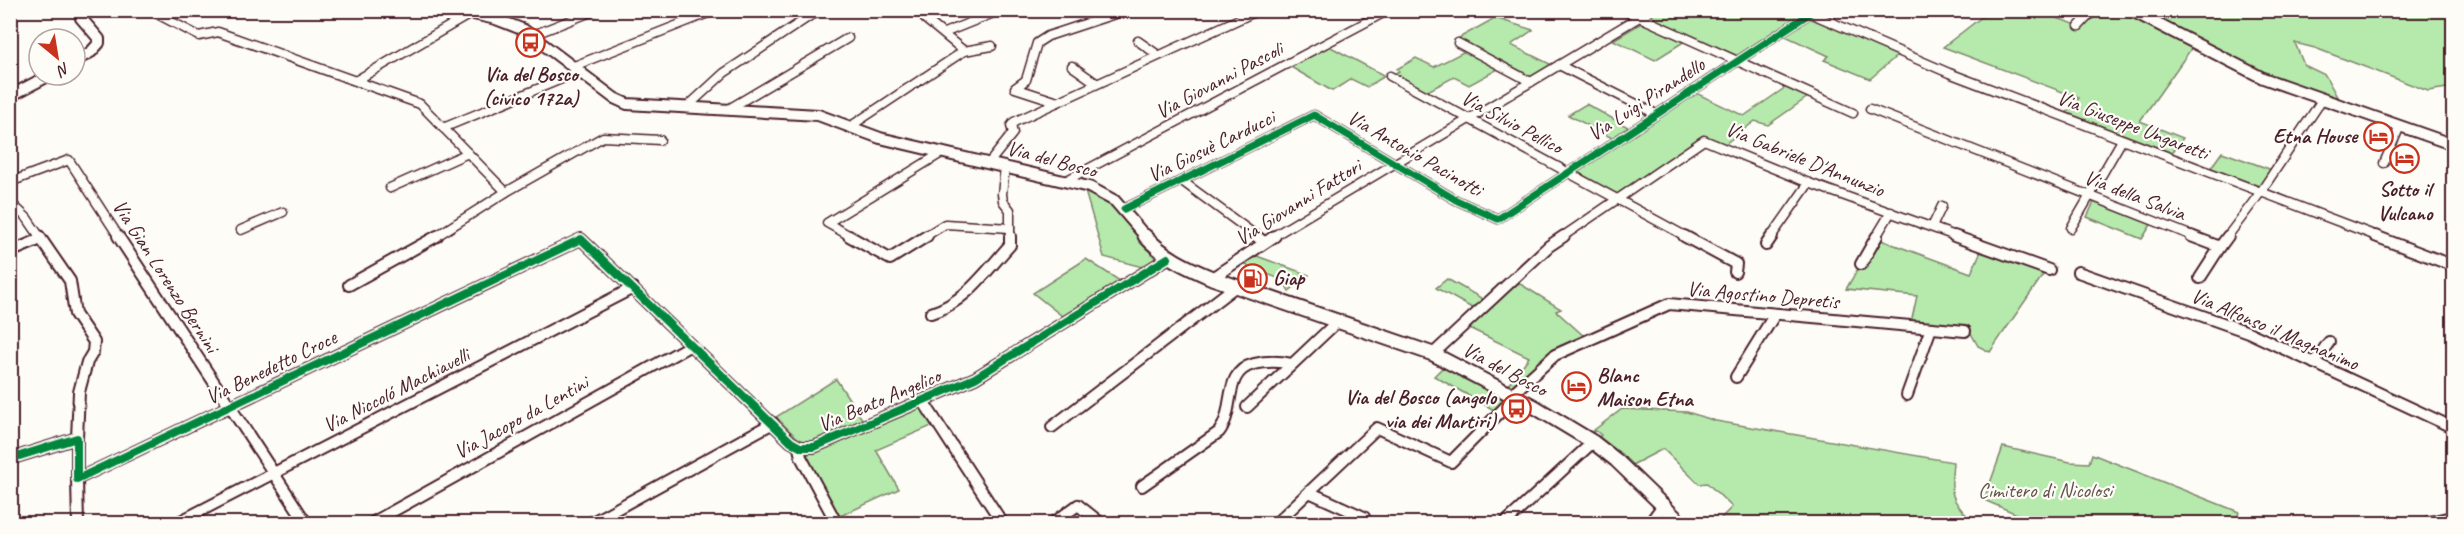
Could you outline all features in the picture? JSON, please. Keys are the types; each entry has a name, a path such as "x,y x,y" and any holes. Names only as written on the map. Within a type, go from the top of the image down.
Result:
{"main road":[{"path":"79,10 81,18 99,39 99,43 87,54"},
{"name":"Via del Bosco","path":"455,10 508,21 533,35 621,102 635,106 807,113 828,117 880,138 1099,191 1124,208 1147,239 1168,258 1212,278 1433,354 1514,395 1593,442 1628,470 1682,524"},
{"path":"2130,10 2248,71 2322,100 2454,145"},
{"path":"10,96 27,87"},
{"path":"2428,524 2454,518"}],"street":[{"path":"163,10 159,15 199,36 218,32 420,104 506,192"},
{"path":"533,35 596,10"},
{"path":"443,128 717,10"},
{"path":"686,108 724,73 810,16 824,10"},
{"path":"940,10 925,19 964,51"},
{"path":"944,33 1001,10"},
{"path":"1058,102 1015,88 1026,80 1037,43 1048,36 1127,10"},
{"path":"989,163 1013,133 1011,126 1014,122 1258,10"},
{"name":"Via Giovanni Pascoli","path":"1065,181 1389,10"},
{"path":"1624,10 1853,112"},
{"name":"Via Giovanni Fattori","path":"1212,278 1264,243 1651,10"},
{"path":"2079,26 2094,10"},
{"name":"Via Luigi Pirandello","path":"1498,219 1809,12"},
{"name":"Via Giuseppe Ungaretti","path":"1809,12 1949,73 2454,266"},
{"path":"357,80 472,13"},
{"path":"727,110 848,38"},
{"path":"1138,41 1158,55"},
{"path":"1458,43 1531,82"},
{"path":"851,126 964,51 992,46"},
{"path":"1559,65 1656,114"},
{"path":"1072,66 1096,83"},
{"name":"Via Silvio Pellico","path":"1390,76 1736,264 1735,272"},
{"path":"2200,278 2322,100"},
{"name":"Via della Salvia","path":"1870,110 2220,247"},
{"name":"Via Antonio Pacinotti","path":"1314,115 1436,186 1452,198 1498,219"},
{"name":"Via Giosuè Carducci","path":"1124,208 1314,115"},
{"path":"2384,164 2400,126"},
{"path":"349,285 437,236 506,192 603,137 660,140"},
{"name":"Via Gabriele D'Annunzio","path":"1433,354 1549,246 1704,140 1809,183 2049,270"},
{"path":"2071,228 2122,140"},
{"path":"943,152 827,223 890,259 945,224 1010,228"},
{"path":"390,188 468,153"},
{"name":"Via Gian Lorenzo Bernini","path":"10,182 69,160 307,524"},
{"path":"932,313 937,313 953,304 1010,245 1010,210 1003,201 1002,194 1005,167"},
{"path":"1182,181 1264,243"},
{"path":"1766,245 1809,183"},
{"path":"10,202 27,218 70,281 75,314 94,342 93,352 87,362 79,392 76,479 78,524"},
{"path":"1932,227 1942,206"},
{"path":"241,230 283,212"},
{"path":"1861,264 1891,212"},
{"path":"10,252 41,239"},
{"name":"Via Benedetto Croce","path":"76,479 581,239"},
{"name":"Via Beato Angelico","path":"581,239 799,448 820,446 975,378 1168,258"},
{"name":"Via Alfonso il Magnanimo","path":"2078,272 2241,329 2454,428"},
{"path":"1052,427 1236,286"},
{"name":"Via Niccoló Machiavelli","path":"176,524 633,288"},
{"name":"Via Agostino Depretis","path":"1309,492 1377,428 1451,462 1555,355 1669,304 1965,331"},
{"path":"1736,377 1775,314"},
{"path":"1247,407 1339,320"},
{"path":"1907,395 1931,328"},
{"path":"2314,363 2329,342"},
{"name":"Via Jacopo da Lentini","path":"370,524 692,345"},
{"path":"1143,486 1222,428 1229,412 1233,377 1237,373 1255,363 1276,361 1292,364"},
{"path":"923,401 1004,524"},
{"path":"589,524 773,423"},
{"path":"10,459 77,438"},
{"path":"1504,524 1593,442"},
{"path":"799,448 801,457 837,524"},
{"path":"1275,524 1309,492 1364,517 1361,524"},
{"path":"1649,524 1664,504"},
{"path":"1052,524 1078,505 1102,524"}],"green space":[{"path":"1657,10 1726,10 1731,13 1735,10 1797,10 1803,15 1734,58 1646,17"},
{"path":"1971,11 2036,11 2083,27 2098,11 2126,11 2193,46 2140,121 2183,138 2171,154 2065,115 2079,98 1943,47 1983,16"},
{"path":"2134,11 2453,11 2453,87 2428,91 2315,48 2295,43 2304,65 2325,75 2341,104 2296,89"},
{"path":"1812,16 1899,54 1870,79 1824,60 1829,56 1783,35"},
{"path":"1495,18 1533,30 1511,45 1552,65 1530,78 1457,39"},
{"path":"1643,22 1685,41 1655,60 1613,40"},
{"path":"1329,46 1385,76 1367,87 1351,79 1332,91 1289,66"},
{"path":"1467,50 1500,68 1469,85 1454,77 1426,92 1392,75 1399,71 1397,69 1416,58 1434,67"},
{"path":"1786,87 1808,97 1768,125 1755,121 1725,144 1702,138 1616,196 1575,173 1696,93 1744,116"},
{"path":"1586,104 1628,127 1612,138 1568,115"},
{"path":"2222,152 2272,170 2260,188 2210,169"},
{"path":"1085,191 1112,206 1157,260 1146,268 1104,257"},
{"path":"2096,201 2152,223 2142,239 2087,217"},
{"path":"1881,240 1971,273 1982,249 2045,272 1990,352 1978,346 1968,328 1911,323 1917,296 1846,289 1859,267 1863,268"},
{"path":"1254,255 1309,275 1289,291 1283,280 1248,267 1247,264 1240,265"},
{"path":"1086,259 1123,283 1066,319 1033,293"},
{"path":"1447,279 1483,299 1472,308 1436,288"},
{"path":"1517,282 1561,309 1556,311 1585,337 1552,352 1511,386 1508,385 1529,357 1469,328"},
{"path":"1442,368 1451,368 1502,395 1502,402 1494,410 1434,376"},
{"path":"836,379 864,422 824,441 808,442 794,435 776,417"},
{"path":"922,407 934,425 876,450 899,489 838,517 807,458 808,454"},
{"path":"1622,409 1687,412 1716,421 1953,462 1953,494 1958,506 1971,519 1971,523 1722,523 1718,521 1732,507 1707,483 1699,484 1663,449 1630,466 1598,438 1601,435 1596,431 1590,433"},
{"name":"Cimitero di Nicolosi","path":"2003,447 2070,462 2089,463 2092,454 2239,512 2236,523 2038,523 1984,500"}],"cycle path":[{"path":"1124,209 1314,115 1456,200 1498,219 1815,10"},
{"path":"10,459 77,438 77,479 581,239 791,442 800,447 814,447 975,378 1168,258"}],"place":[{"name":"Via del Bosco (civico 172a)","path":"531,43"},
{"name":"Etna House","path":"2378,136"},
{"name":"Sotto il Vulcano","path":"2405,158"},
{"name":"Giap","path":"1252,278"},
{"name":"Blanc Maison Etna","path":"1576,387"},
{"name":"Via del Bosco (angolo via dei Martiri)","path":"1517,409"}]}
